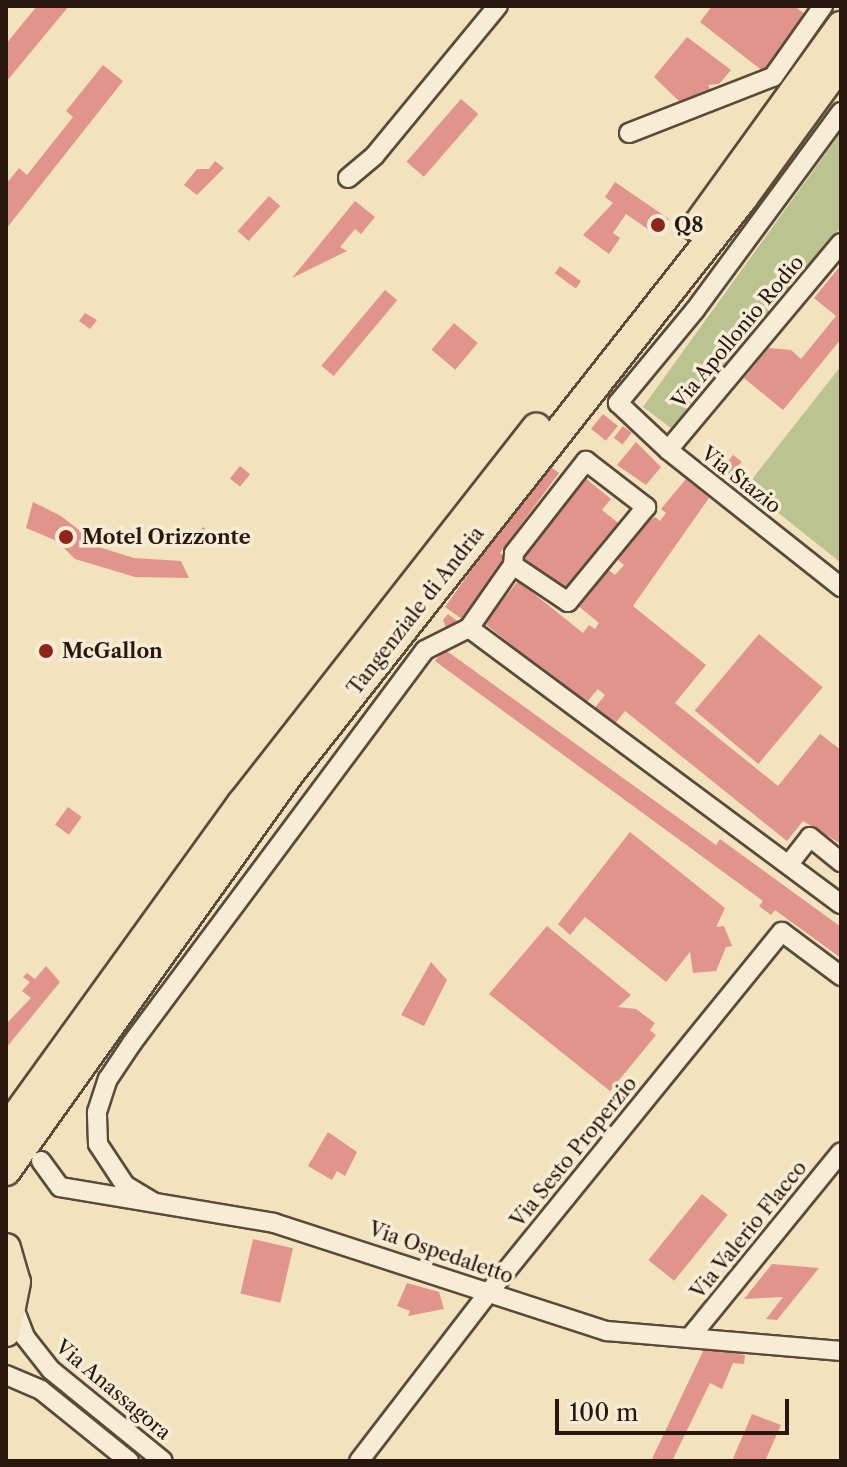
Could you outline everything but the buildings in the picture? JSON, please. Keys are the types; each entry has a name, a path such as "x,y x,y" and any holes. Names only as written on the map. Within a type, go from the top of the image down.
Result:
{"main road":[{"name":"Tangenziale di Andria","path":"6,1130 252,790 699,223 841,26"},
{"name":"Tangenziale di Andria","path":"6,1171 290,773 743,198 841,63"},
{"path":"6,1248 16,1282 10,1320"}],"street":[{"path":"348,178 375,155 498,6"},
{"path":"629,133 773,77 823,6"},
{"name":"Via Stazio","path":"841,112 714,286 618,403 668,450 841,587"},
{"name":"Via Apollonio Rodio","path":"668,450 841,243"},
{"path":"153,1202 125,1185 98,1144 97,1112 108,1079 425,650 469,628 513,565 514,553 586,461 646,507 568,602 513,565"},
{"path":"469,628 841,904"},
{"path":"789,864 810,837 841,862"},
{"name":"Via Sesto Properzio","path":"359,1461 489,1292 782,932 841,976"},
{"name":"Via Valerio Flacco","path":"691,1336 841,1152"},
{"name":"Via Ospedaletto","path":"41,1161 60,1187 274,1223 607,1331 841,1351"},
{"name":"Via Anassagora","path":"10,1320 51,1370 163,1461"},
{"path":"6,1375 41,1390 129,1461"}],"green space":[{"path":"841,132 841,227 671,428 643,407"},
{"path":"841,366 841,563 746,487"}],"place":[{"name":"Q8","path":"658,225"},
{"name":"Motel Orizzonte","path":"66,537"},
{"name":"McGallon","path":"46,651"}]}
